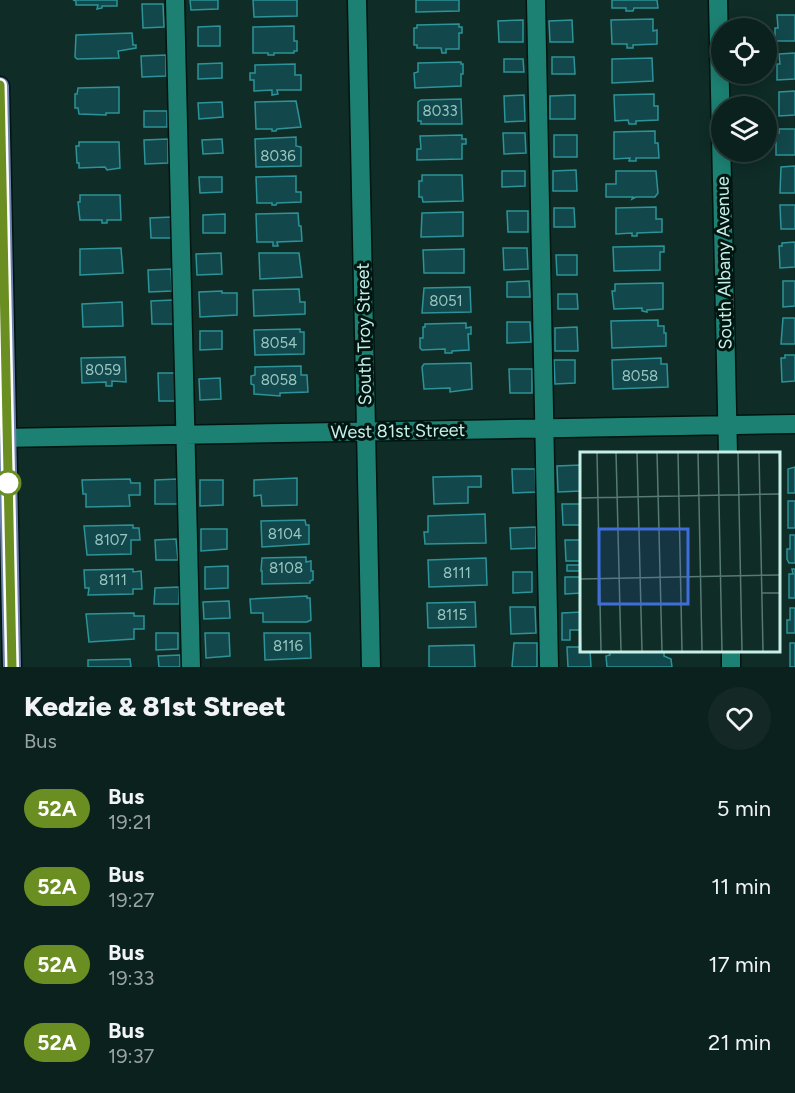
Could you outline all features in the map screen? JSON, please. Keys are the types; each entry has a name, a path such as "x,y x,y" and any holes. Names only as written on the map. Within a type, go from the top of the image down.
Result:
{"main road":[{"path":"0,86 4,438 12,667"}],"street":[{"path":"175,0 191,667"},
{"name":"South Troy Street","path":"357,0 371,667"},
{"path":"536,0 549,667"},
{"name":"South Albany Avenue","path":"718,0 728,452"},
{"name":"West 81st Street","path":"4,438 795,424"}],"building":[{"path":"73,0 117,0 117,6 102,6 97,9 98,5 76,5 76,1"},
{"path":"190,0 218,0 218,9 191,10"},
{"path":"253,0 297,0 297,16 254,17"},
{"path":"416,0 459,0 459,11 416,12"},
{"path":"612,0 657,0 658,8 634,8 633,11 626,11 626,8 612,8"},
{"path":"142,4 163,4 164,27 143,28"},
{"path":"777,15 795,15 795,41 777,41"},
{"path":"653,19 653,31 657,30 657,44 633,45 633,48 627,48 627,44 612,44 611,20"},
{"path":"523,20 523,42 499,42 498,21"},
{"path":"572,20 573,42 550,42 549,21"},
{"path":"459,24 459,27 462,27 462,33 459,33 459,49 446,49 446,53 442,53 441,48 417,48 417,45 414,45 414,28 417,28 417,25"},
{"path":"220,26 220,46 198,46 198,27"},
{"path":"294,26 297,51 294,53 268,55 268,53 253,53 253,27"},
{"path":"132,33 133,45 136,45 136,48 118,51 119,58 77,59 75,57 76,35"},
{"path":"795,53 795,79 777,80 779,54"},
{"path":"166,55 166,76 142,77 141,56"},
{"path":"552,57 574,57 575,74 552,74"},
{"path":"652,58 653,81 612,83 612,59"},
{"path":"504,59 523,59 524,72 504,72"},
{"path":"461,62 463,74 461,74 461,86 415,88 414,73 418,72 418,63"},
{"path":"222,63 222,78 198,79 198,64"},
{"path":"295,64 295,75 301,75 301,90 277,90 278,94 272,95 272,90 254,91 254,80 250,80 250,73 255,73 255,65"},
{"path":"119,87 119,113 79,114 78,108 75,108 75,94 78,88"},
{"path":"795,91 795,115 779,116 779,92"},
{"path":"654,94 654,106 658,106 658,120 636,121 636,124 629,124 628,120 615,121 614,95"},
{"path":"524,95 525,121 505,122 504,96"},
{"path":"575,95 575,119 550,119 550,96"},
{"path":"461,99 462,124 421,124 421,121 418,121 418,102 421,100"},
{"path":"296,101 301,127 277,129 276,131 256,129 255,102"},
{"path":"222,102 223,117 199,119 198,103"},
{"path":"144,111 167,111 167,127 144,127"},
{"path":"779,129 795,129 795,155 777,155 777,133"},
{"path":"655,131 659,158 636,158 636,161 629,161 630,158 614,159 614,132"},
{"path":"503,133 525,133 526,153 504,154"},
{"path":"462,135 462,139 466,139 466,144 462,144 462,159 417,160 417,149 421,149 420,136"},
{"path":"554,135 577,135 577,157 554,157"},
{"path":"296,137 296,146 301,147 301,166 256,167 255,139"},
{"path":"168,139 168,163 145,164 144,140"},
{"path":"222,139 223,153 203,154 202,140"},
{"path":"79,142 119,142 120,168 107,170 105,167 79,168 76,146 79,146"},
{"path":"795,166 795,193 780,193 781,167"},
{"path":"576,170 577,191 553,191 553,171"},
{"path":"502,171 525,171 525,186 502,187"},
{"path":"616,171 656,171 658,193 655,197 632,199 633,197 606,197 606,184 616,184"},
{"path":"422,175 462,175 463,201 423,202 422,197 419,197 419,181 422,181"},
{"path":"296,176 296,192 301,192 301,202 277,203 276,205 257,203 256,177"},
{"path":"199,177 222,177 222,192 200,193"},
{"path":"80,195 120,195 121,220 107,220 107,223 102,223 102,220 80,220 78,202 80,202"},
{"path":"780,205 795,205 795,229 781,229"},
{"path":"656,207 656,219 662,219 662,232 637,233 637,236 632,236 632,233 616,234 616,208"},
{"path":"554,208 574,208 575,227 554,227"},
{"path":"507,211 528,211 528,232 508,232"},
{"path":"463,212 463,236 421,237 422,213"},
{"path":"298,213 302,241 277,242 278,246 273,246 273,242 257,242 256,214"},
{"path":"225,214 225,233 203,233 203,215"},
{"path":"171,217 172,238 151,238 150,218"},
{"path":"795,242 795,267 780,268 779,246 782,246 782,243"},
{"path":"664,246 664,252 660,252 660,270 614,271 613,247"},
{"path":"121,248 123,273 80,275 80,249"},
{"path":"503,248 527,248 528,269 504,270"},
{"path":"464,249 464,273 424,273 423,250"},
{"path":"221,253 222,274 197,275 196,254"},
{"path":"259,253 299,253 302,277 260,279"},
{"path":"556,255 577,255 577,275 557,275"},
{"path":"171,269 172,291 149,292 148,270"},
{"path":"529,281 530,297 507,297 507,282"},
{"path":"783,281 795,281 795,306 783,307"},
{"path":"663,283 663,309 647,310 647,312 642,311 642,308 614,309 612,291 615,291 615,284"},
{"path":"470,287 471,312 422,313 424,288"},
{"path":"299,289 300,302 305,302 305,314 254,316 253,290"},
{"path":"222,291 222,293 237,293 237,315 200,317 199,292"},
{"path":"558,294 577,294 578,309 558,309"},
{"path":"173,300 174,324 152,324 151,301"},
{"path":"122,302 123,326 83,327 82,304"},
{"path":"783,318 795,318 795,344 781,344"},
{"path":"658,320 658,326 664,326 666,346 612,348 611,321"},
{"path":"507,322 530,322 531,342 507,343"},
{"path":"466,323 466,328 471,327 471,334 468,334 469,350 445,353 445,349 422,350 420,348 420,338 423,338 425,324"},
{"path":"577,327 578,351 555,351 555,328"},
{"path":"300,329 300,332 304,332 304,354 255,355 254,330"},
{"path":"200,331 222,331 222,349 200,350"},
{"path":"785,355 795,355 795,381 782,382 781,358 785,358"},
{"path":"125,357 126,382 112,381 112,386 106,386 106,382 82,383 81,358"},
{"path":"661,358 661,364 667,364 668,387 613,389 612,360"},
{"path":"554,360 575,360 575,383 555,384"},
{"path":"471,363 472,389 450,392 450,388 424,389 422,367 424,364"},
{"path":"301,366 301,375 307,375 308,392 280,393 280,396 254,394 251,376 255,375 255,367"},
{"path":"509,369 532,369 532,393 510,393"},
{"path":"158,373 175,373 176,401 159,401"},
{"path":"220,378 221,399 200,400 199,379"},
{"path":"580,465 580,491 558,492 557,466"},
{"path":"795,467 795,493 788,493 788,469"},
{"path":"512,469 535,469 536,492 513,493"},
{"path":"481,476 481,487 468,487 468,503 434,504 433,477"},
{"path":"297,478 297,505 262,506 261,495 254,496 254,480"},
{"path":"130,479 131,483 140,483 140,495 129,495 130,506 86,507 86,494 83,494 82,480"},
{"path":"177,479 178,504 155,504 155,480"},
{"path":"200,480 223,480 223,505 200,506"},
{"path":"788,501 795,501 795,528 788,528"},
{"path":"562,504 580,504 580,525 563,525"},
{"path":"485,514 486,543 425,544 424,532 428,532 428,516"},
{"path":"305,520 306,525 309,525 309,544 262,547 261,521"},
{"path":"133,525 133,528 139,528 140,540 131,540 131,554 87,555 84,526"},
{"path":"536,527 536,548 511,549 510,528"},
{"path":"201,529 227,529 227,549 201,551"},
{"path":"790,535 795,535 795,563 789,563 787,559"},
{"path":"176,539 178,560 156,560 155,540"},
{"path":"565,540 580,540 580,561 566,561"},
{"path":"306,557 306,562 311,561 311,571 313,571 313,580 310,583 262,584 262,558"},
{"path":"486,558 487,585 429,587 428,560"},
{"path":"567,565 580,565 580,571 567,571"},
{"path":"228,566 228,588 205,589 205,567"},
{"path":"133,569 133,572 141,571 142,589 133,589 133,594 88,595 89,588 85,588 84,570"},
{"path":"792,569 795,569 795,598 789,598 789,574 793,574"},
{"path":"513,572 532,572 532,592 513,593"},
{"path":"565,577 580,577 580,593 565,594"},
{"path":"179,587 179,604 154,604 155,588"},
{"path":"307,596 310,598 311,620 307,622 263,622 263,613 251,613 250,599"},
{"path":"229,601 230,618 204,619 203,602"},
{"path":"475,602 476,627 428,628 427,603"},
{"path":"510,607 535,607 536,633 511,634"},
{"path":"790,608 795,608 795,633 787,633"},
{"path":"580,612 580,630 570,630 570,640 562,640 562,613"},
{"path":"134,613 134,616 144,616 144,629 134,629 134,639 89,642 86,614"},
{"path":"156,633 178,633 178,649 156,650"},
{"path":"205,633 229,633 230,656 206,658"},
{"path":"264,633 310,633 311,658 265,660"},
{"path":"514,643 537,643 537,667 512,667"},
{"path":"790,643 795,643 795,667 790,667"},
{"path":"474,645 475,667 429,667 429,646"},
{"path":"567,647 580,647 580,652 590,652 591,667 568,667"},
{"path":"609,652 664,652 664,656 671,659 672,667 607,667 606,656 610,655"},
{"path":"180,655 180,667 159,667 158,656"},
{"path":"130,659 131,667 88,667 88,660"}],"bus line":[{"name":"52A","path":"0,85 12,667"}]}
